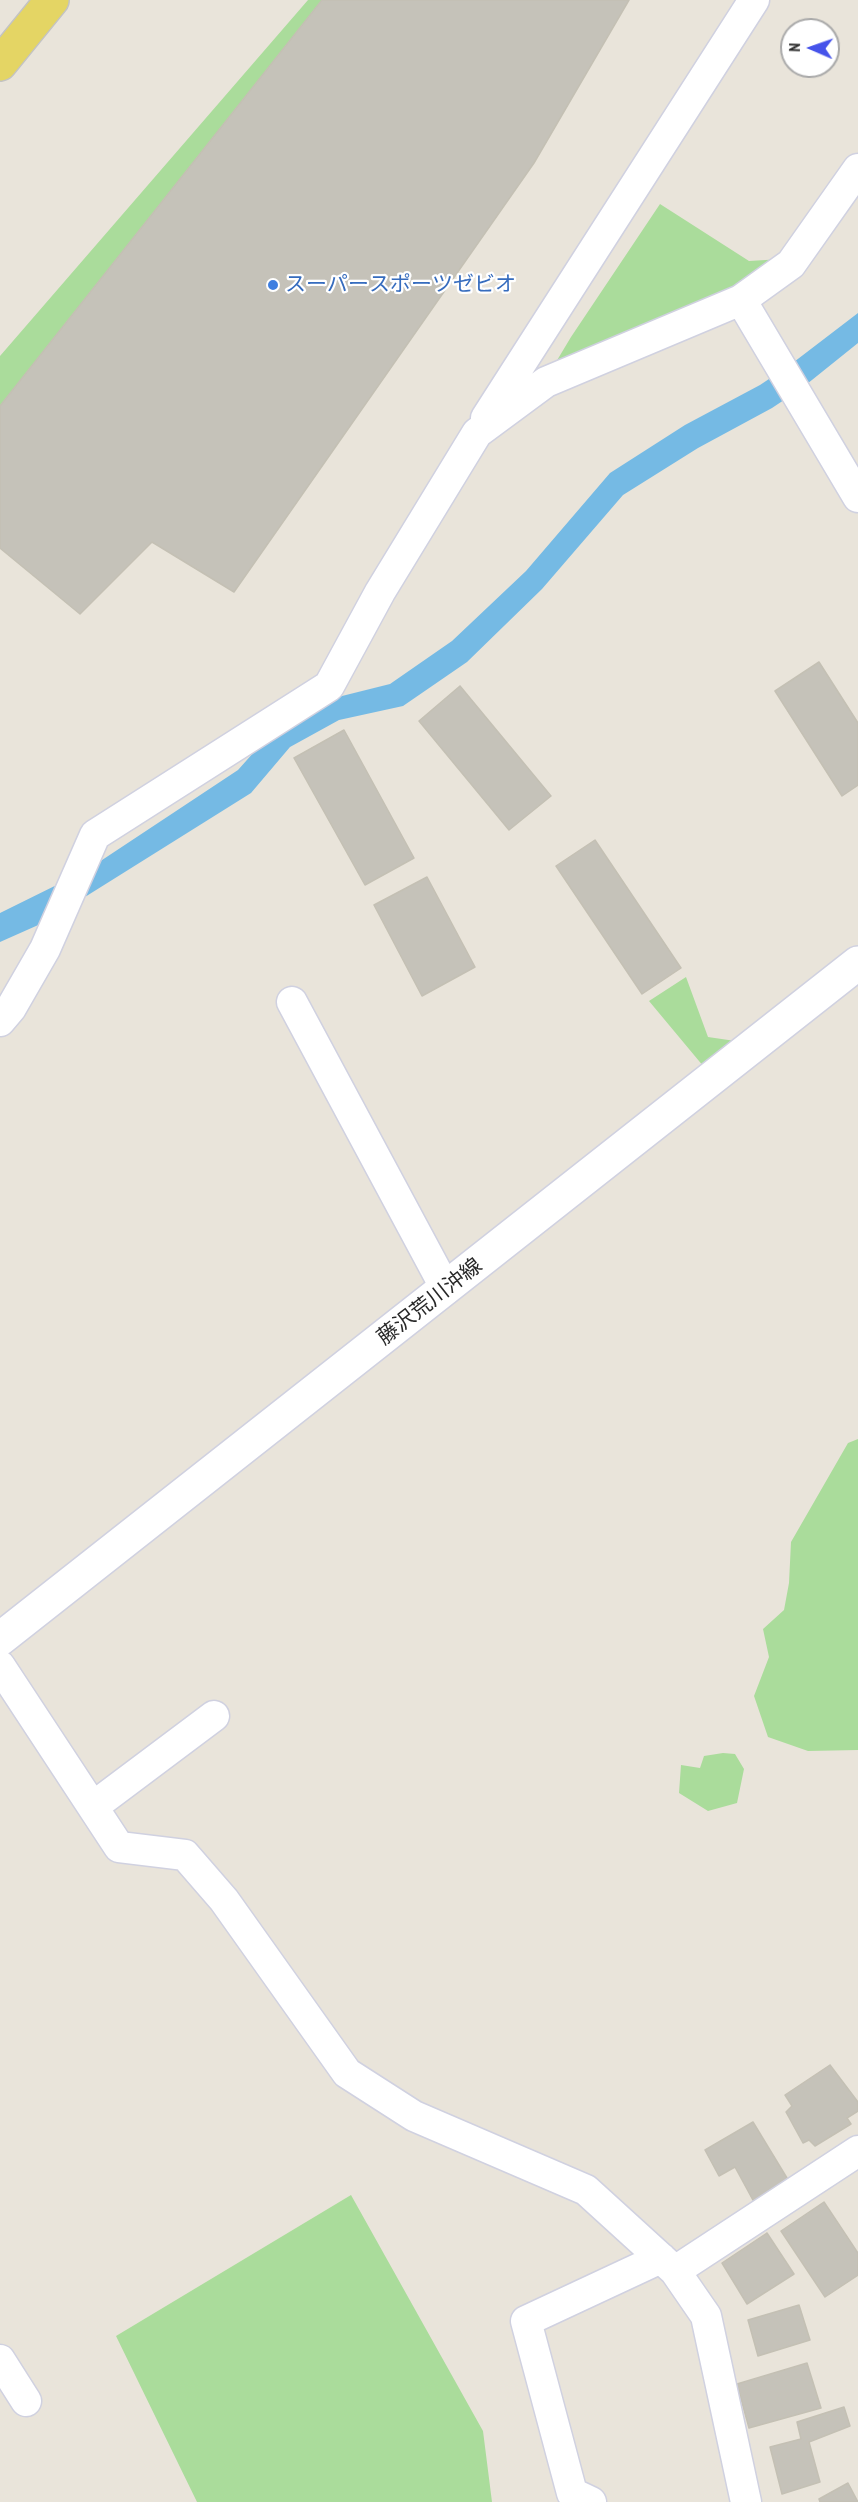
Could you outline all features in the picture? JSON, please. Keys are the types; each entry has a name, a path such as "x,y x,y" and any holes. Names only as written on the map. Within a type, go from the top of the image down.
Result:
{"main road":[{"path":"0,64 52,0"},
{"name":"藤沢荒川沖線","path":"0,1639 858,963"}],"street":[{"path":"0,1022 11,1008 45,949 94,835 329,686 380,592 477,434 754,0"},
{"path":"477,434 546,382 741,300 791,264 858,169"},
{"path":"741,300 858,497"},
{"path":"292,1002 446,1289"},
{"path":"0,1666 119,1847 185,1855 224,1900 347,2073 414,2116 586,2190 668,2265 706,2316 746,2502"},
{"path":"94,1806 214,1716"},
{"path":"591,2502 572,2493 526,2321 668,2265 858,2151"},
{"path":"0,2360 26,2401"}],"green space":[{"path":"308,0 322,0 0,406 0,356"},
{"path":"660,204 749,261 782,259 735,291 550,372 571,337"},
{"path":"686,977 708,1037 742,1042 709,1073 649,1001"},
{"path":"858,1439 858,1750 808,1751 768,1737 754,1696 769,1657 763,1629 784,1610 789,1583 791,1542 848,1443"},
{"path":"735,1754 744,1769 737,1803 708,1811 679,1793 681,1765 700,1768 704,1756"},
{"path":"351,2195 483,2431 492,2502 197,2502 116,2336"}],"water":[{"path":"858,313 858,343 802,388 772,408 698,448 623,495 542,589 467,662 403,706 339,720 290,747 251,793 45,922 0,942 0,913 87,870 238,770 279,724 326,700 390,684 452,641 526,571 610,473 685,425 760,385"}],"building":[{"name":"スーパースポーツゼビオ","path":"322,0 629,0 534,163 234,592 152,542 80,614 0,548 0,406"},
{"path":"819,662 858,723 858,785 842,796 775,691"},
{"path":"460,686 551,796 509,830 419,721"},
{"path":"344,730 414,858 365,885 294,758"},
{"path":"595,840 681,968 642,994 556,866"},
{"path":"427,877 475,967 422,996 374,905"},
{"path":"830,2065 858,2102 858,2111 847,2118 851,2124 815,2146 809,2140 803,2143 786,2112 792,2106 785,2095"},
{"path":"753,2122 790,2183 754,2202 735,2167 719,2176 705,2150"},
{"path":"824,2202 858,2253 858,2275 825,2297 781,2231"},
{"path":"767,2233 794,2274 747,2304 722,2263"},
{"path":"799,2305 810,2340 758,2356 748,2320"},
{"path":"807,2363 821,2408 749,2428 737,2384"},
{"path":"844,2407 850,2426 809,2442 820,2482 782,2494 770,2447 801,2439 797,2422"},
{"path":"848,2483 858,2502 820,2502 819,2499"}],"place":[{"name":"スーパースポーツゼビオ","path":"273,285"}]}
